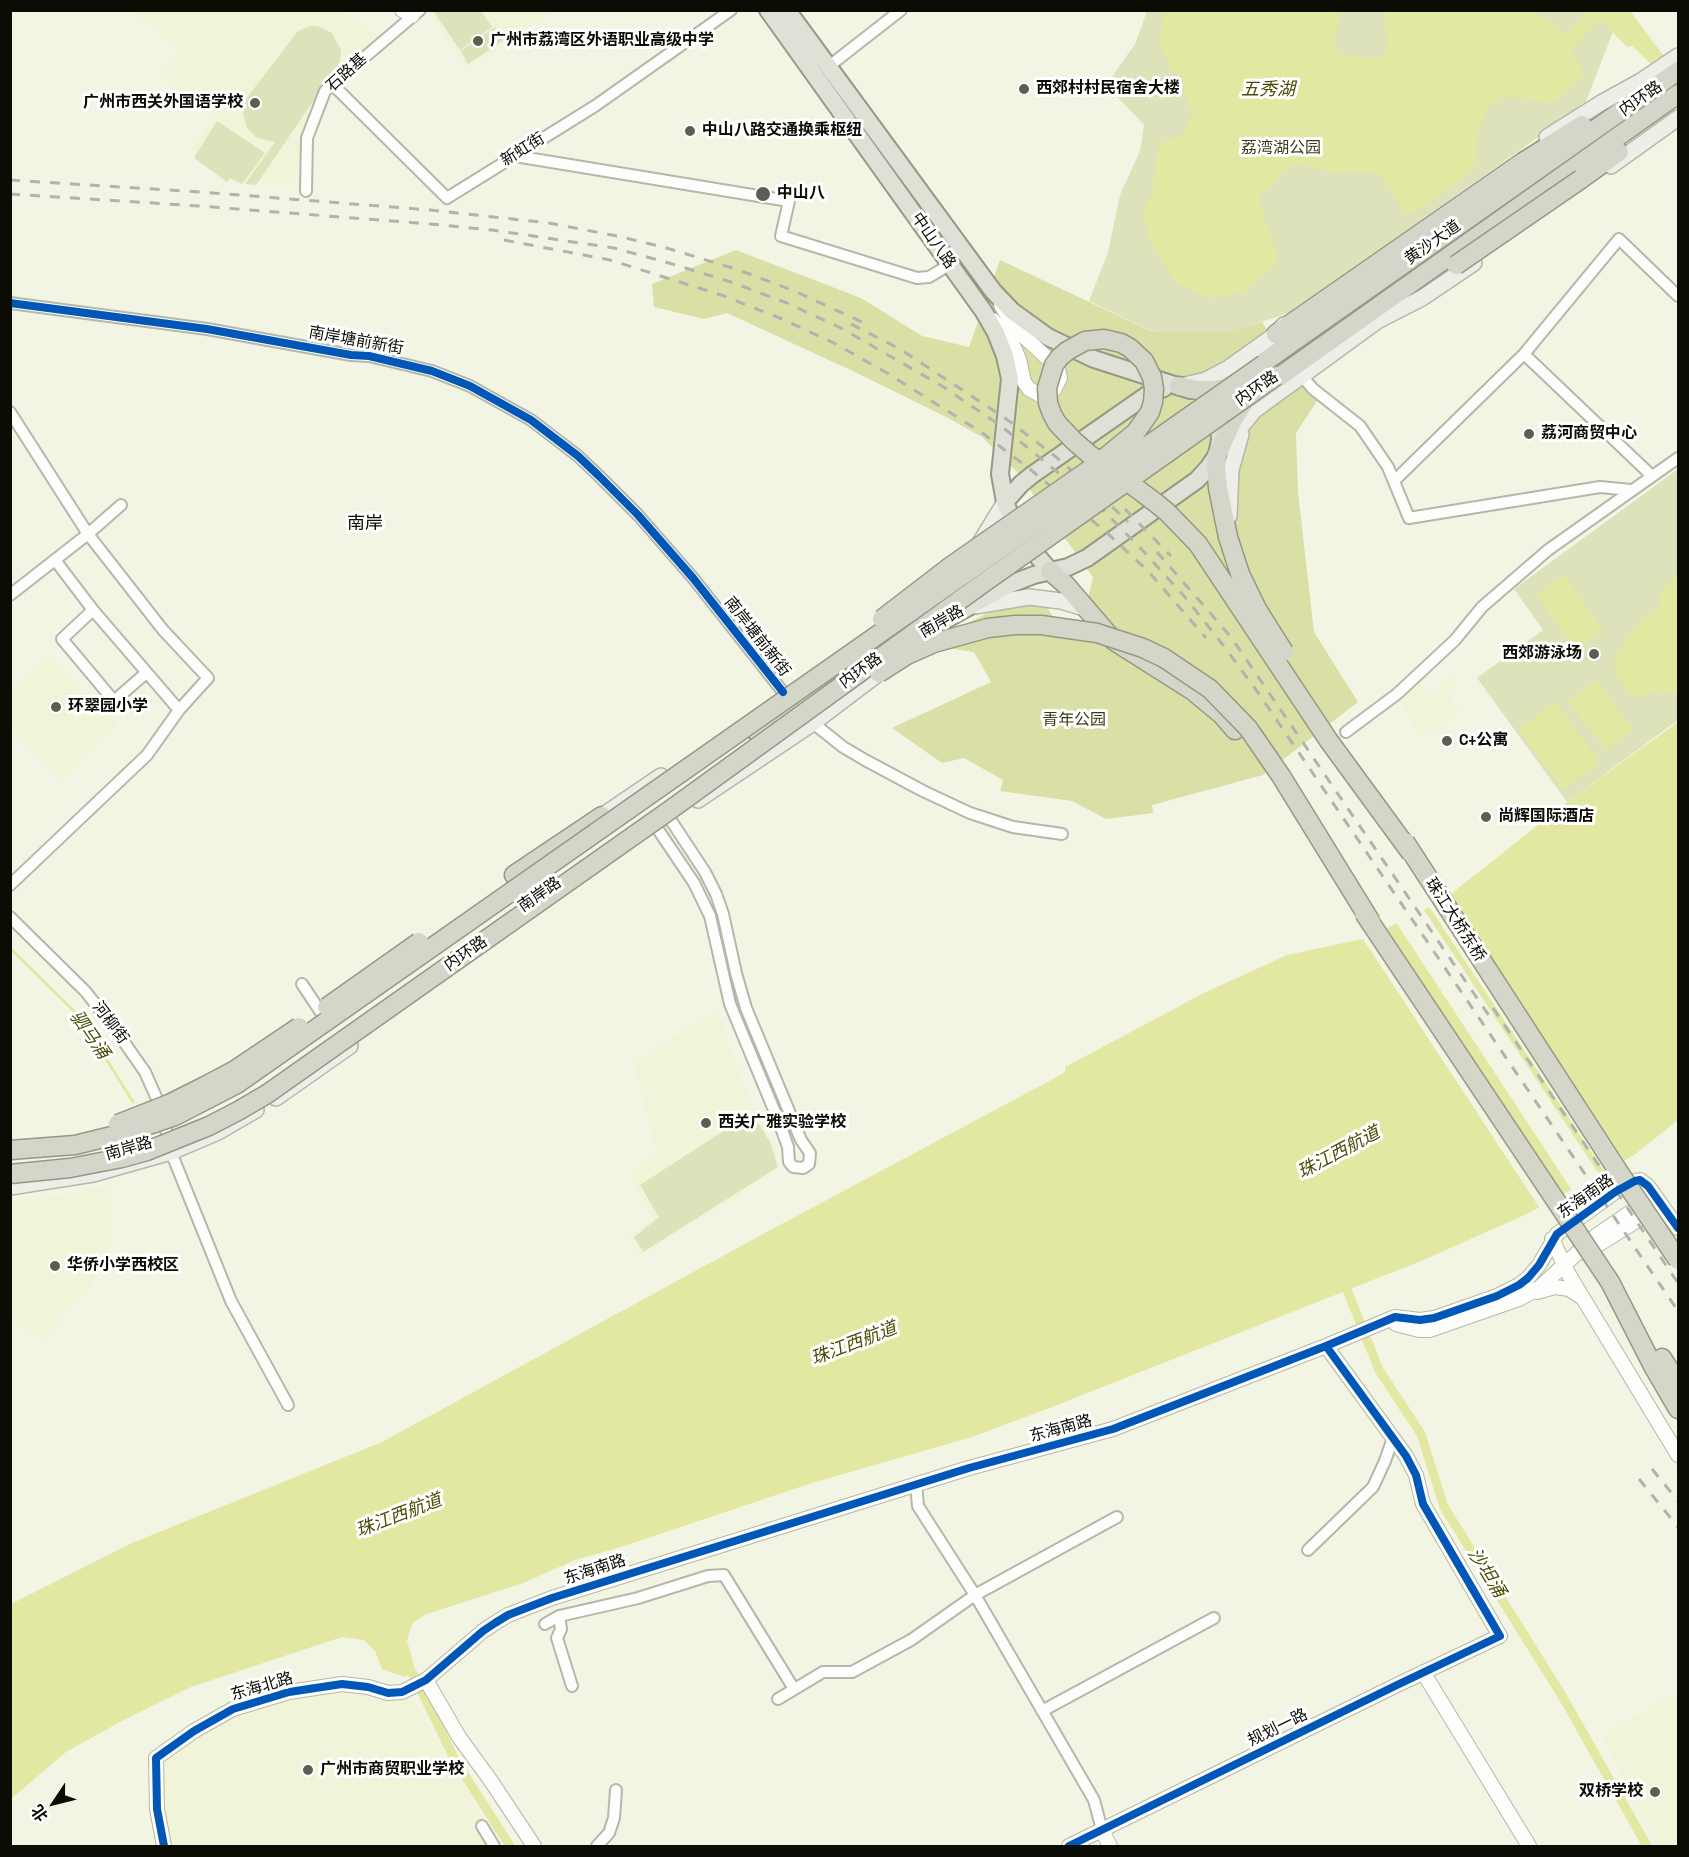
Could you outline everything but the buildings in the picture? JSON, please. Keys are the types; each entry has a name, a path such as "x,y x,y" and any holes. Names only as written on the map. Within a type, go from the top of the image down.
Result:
{"highway":[{"name":"黄沙大道","path":"1179,386 1197,390 1225,388 1232,375 1677,66"},
{"path":"1276,334 1350,285 1523,162 1677,66"},
{"name":"内环路","path":"10,1150 94,1141 150,1126 193,1108 237,1084 810,689 1677,66"},
{"name":"黄沙大道","path":"1217,455 1247,410 1540,192 1676,99"},
{"path":"1401,297 1456,265 1676,99"},
{"name":"内环路","path":"10,1171 51,1171 122,1158 189,1136 238,1112 670,814 1009,565 1676,99"},
{"path":"810,689 904,601 1086,472 1094,466 1101,461 1116,449 1136,432 1145,421 1154,402 1152,377 1137,353 1113,340 1085,341 1067,351 1054,365 1047,388 1048,403 1057,423 1089,454 1099,461 1108,468 1136,488 1156,503 1198,543 1348,769 1411,853"},
{"name":"珠江大桥东桥","path":"1217,455 1218,488 1228,537 1240,574 1257,609 1411,853 1678,1260"},
{"path":"1050,571 1066,585 1114,641 1193,691 1222,715 1273,779 1678,1383"},
{"path":"670,814 892,664 919,649 955,636 1000,626 1041,625 1076,629 1122,641 1164,658 1197,679 1221,699 1248,728 1268,755 1371,922"},
{"path":"36,1149 103,1129 169,1104 235,1070 602,816"},
{"path":"1610,1282 1653,1366 1678,1408"}],"main road":[{"name":"中山八路","path":"768,10 984,312 1002,345 1010,379 1000,461 1005,502 1011,519 1027,545 1050,571"},
{"name":"中山八路","path":"787,10 993,291 1020,317 1059,343 1108,364 1191,391 1203,400 1215,417 1220,440 1217,455"},
{"path":"1232,375 1305,306 1406,234 1570,122 1654,80"},
{"path":"1217,455 1232,439 1247,410 1302,376 1379,320 1422,298 1678,118"},
{"path":"1379,320 1401,297"},
{"path":"10,1187 93,1174 167,1133 225,1087 280,1053 575,841 602,816 823,666 960,566 979,544 1005,502 1032,475 1138,401 1162,389 1179,386"},
{"path":"1231,470 1247,410"},
{"path":"1228,537 1232,439"},
{"name":"南岸路","path":"10,1157 72,1152 167,1133 203,1124 234,1106 889,654 1001,588 1021,579 1078,563 1197,480 1217,455"},
{"name":"南岸路","path":"203,1124 228,1098 259,1079 810,689 854,663 962,586 998,555 1011,519"},
{"path":"203,1124 248,1116 298,1083 657,828 670,814 813,723 966,609 1014,598 1029,597 1046,598 1084,608"},
{"path":"823,666 854,663"},
{"path":"783,692 810,689"},
{"path":"590,846 602,816"},
{"path":"420,951 448,946"},
{"path":"10,1142 125,1140"},
{"name":"南岸路","path":"10,1171 68,1164 125,1140"},
{"path":"10,1171 40,1183"}],"street":[{"name":"新虹街","path":"333,84 447,198 594,106 732,10"},
{"path":"828,67 901,10"},
{"name":"石路基","path":"306,191 307,138 325,91 411,12"},
{"path":"515,156 789,201 781,236 917,278 928,277 949,265"},
{"path":"1540,192 1551,208"},
{"path":"1394,482 1524,354 1619,239 1678,296"},
{"path":"984,312 1012,343 1019,359 1024,382 1029,389 1040,395 1046,395 1054,390 1060,378 1058,368 1016,329 993,291"},
{"name":"南岸塘前新街","path":"10,303 207,329 351,355 369,356 432,371 470,386 531,420 578,456 598,475 638,515 693,578 783,692"},
{"path":"1524,354 1652,476"},
{"path":"1232,375 1247,410"},
{"path":"1302,376 1313,390 1360,426 1388,467 1409,518 1600,487 1631,490"},
{"path":"10,412 88,534 163,630 207,678 179,711 147,755 10,885"},
{"path":"1346,732 1397,694 1455,640 1482,607 1532,564 1678,458"},
{"path":"10,595 121,505"},
{"path":"55,560 93,610 179,711"},
{"path":"990,564 1000,574 1001,588"},
{"path":"93,610 62,639 114,701 146,673"},
{"path":"813,723 843,747 961,809 1013,827 1062,834"},
{"path":"657,828 694,883 710,916 730,1004 779,1122 788,1147 789,1162 793,1167 802,1168 809,1164 810,1154 801,1140 746,1008 716,894 670,814"},
{"name":"河柳街","path":"10,917 102,1011 145,1072 157,1096 167,1133 231,1300 288,1405"},
{"path":"302,984 326,1020"},
{"name":"东海南路","path":"406,1690 423,1682 483,1631 508,1615 582,1587 969,1467 1113,1429 1395,1317 1420,1320 1434,1318 1510,1290 1528,1278 1539,1265 1552,1239 1615,1192 1635,1181 1640,1180 1648,1186 1678,1228"},
{"path":"1529,1294 1564,1267 1641,1219 1666,1209"},
{"path":"1552,1239 1564,1267 1582,1298 1678,1455"},
{"path":"1377,1324 1430,1330 1529,1294 1555,1287 1569,1289 1582,1298"},
{"path":"1308,1550 1373,1487 1393,1438 1326,1346"},
{"name":"规划一路","path":"1070,1846 1500,1636 1423,1504 1411,1466 1393,1438"},
{"path":"916,1484 918,1506 975,1595 1094,1800 1102,1830 1110,1846"},
{"path":"778,1699 823,1672 852,1672 911,1640 975,1595 1118,1516"},
{"path":"544,1624 558,1616 638,1598 708,1576 724,1575 794,1689"},
{"path":"558,1616 561,1629 557,1638 572,1686"},
{"path":"1042,1711 1214,1618"},
{"path":"1423,1672 1529,1846"},
{"path":"423,1682 534,1846"},
{"name":"东海北路","path":"164,1846 155,1790 156,1758 194,1731 233,1709 290,1692 342,1684 368,1687 388,1694 406,1690"},
{"path":"597,1846 609,1833 614,1818 616,1790"},
{"path":"482,1826 494,1846"}],"shaded area":[{"name":"广州市荔湾区外语职业高级中学","path":"433,10 554,11 468,69 429,13"},
{"name":"广州市西关外国语学校","path":"131,11 339,11 379,35 323,87 304,137 295,185 225,180 191,150 214,119 158,76 181,49"},
{"name":"环翠园小学","path":"45,655 118,723 64,781 11,729 11,691"},
{"path":"1454,675 1457,683 1448,693 1459,710 1447,724 1421,738 1397,698 1418,680 1428,696"},
{"name":"西关广雅实验学校","path":"716,1010 751,1103 774,1142 779,1171 640,1256 628,1237 654,1218 630,1175 657,1153 634,1063"},
{"name":"华侨小学西校区","path":"110,1185 113,1210 111,1244 89,1288 42,1341 11,1317 11,1199 45,1198"},
{"name":"广州市商贸职业学校","path":"352,1690 376,1697 412,1697 484,1818 474,1824 487,1846 172,1846 163,1805 162,1761 198,1733 236,1713 303,1694"},
{"name":"双桥学校","path":"1678,1690 1678,1846 1660,1846 1602,1737"}],"green space":[{"path":"436,10 481,11 492,27 460,50 434,12"},
{"name":"五秀湖","path":"1147,11 1621,11 1585,104 1292,312 1230,332 1154,332 1089,301 1108,252 1120,195 1140,151 1144,125 1106,85 1135,44"},
{"path":"317,26 332,33 341,50 340,62 256,185 245,184 275,142 257,138 247,128 243,114 246,99 298,31"},
{"path":"495,27 504,40 468,64 461,51"},
{"path":"217,121 265,153 242,184 230,178 227,182 194,158"},
{"name":"青年公园","path":"736,250 861,298 922,336 969,347 1000,260 1153,332 1230,332 1262,322 1317,401 1296,433 1298,492 1314,632 1358,702 1263,775 1152,805 1153,813 1106,819 1072,801 1000,791 1003,780 964,758 942,763 892,728 991,682 974,652 927,645 989,612 1044,603 1054,618 1082,625 1093,577 1016,471 982,437 857,373 727,313 704,319 654,307 652,284"},
{"name":"西郊游泳场","path":"1678,469 1678,720 1567,802 1477,678 1543,630 1514,589"},
{"path":"742,1119 759,1124 770,1142 778,1167 643,1252 634,1237 659,1217 640,1185"}],"water":[{"name":"五秀湖","path":"1164,11 1341,11 1334,44 1339,55 1380,59 1388,48 1383,11 1534,12 1559,28 1584,74 1556,101 1547,103 1526,98 1504,97 1494,101 1486,111 1477,134 1474,166 1467,175 1414,213 1407,213 1401,209 1385,180 1376,174 1362,171 1333,173 1298,164 1288,167 1259,198 1278,261 1248,289 1210,299 1175,281 1149,239 1143,213 1152,192 1159,144 1185,134 1192,112 1182,80 1168,64 1159,37"},
{"path":"1592,11 1630,11 1678,75 1678,108 1650,63 1632,46 1627,47"},
{"path":"1678,572 1678,694 1655,690 1637,698 1629,693 1615,674 1614,664 1617,652 1636,626 1661,604 1662,591"},
{"path":"1564,575 1604,631 1576,651 1536,595"},
{"path":"1596,680 1633,728 1606,750 1568,701"},
{"path":"1555,702 1600,763 1563,790 1518,729"},
{"name":"珠江西航道","path":"1678,722 1678,1120 1634,1155 1529,1213 1421,1261 1047,1409 972,1437 812,1483 621,1547 575,1560 523,1583 424,1615 412,1624 407,1641 416,1672 405,1677 382,1669 375,1651 364,1640 342,1637 191,1687 66,1752 11,1799 11,1604 132,1543 382,1442 1055,1078 1065,1072 1065,1067 1202,994 1287,955 1367,938 1442,901 1567,802"}],"pier":[{"path":"1448,893 1626,1163 1606,1174 1428,905"},
{"path":"1422,907 1601,1177 1573,1192 1395,921"},
{"path":"1385,926 1564,1197 1541,1210 1361,936"}],"waterway":[{"path":"1568,42 1599,10"},
{"name":"驷马涌","path":"10,948 80,1017 133,1102"},
{"name":"沙坦涌","path":"1347,1290 1379,1370 1421,1434 1444,1507 1561,1694 1647,1846"},
{"path":"413,1674 455,1760 510,1846"}],"railway":[{"path":"10,180 430,210 549,223 663,247 736,269 792,290 862,322"},
{"path":"10,194 430,224 492,230 614,248 731,282 787,303 841,328 942,386 1001,426 1100,507 1184,596 1223,645 1259,694 1678,1311"},
{"path":"504,240 610,260 724,296 834,343 887,373 981,432 1106,532 1148,571 1206,638"},
{"path":"851,324 900,349 1005,418 1056,457 1128,522"},
{"path":"1125,509 1171,556"},
{"path":"1157,552 1231,637 1494,1023"},
{"path":"1493,1008 1678,1283"},
{"path":"1652,1469 1678,1501"},
{"path":"1639,1479 1678,1527"}],"cycle path":[{"path":"10,303 207,329 351,355 369,356 432,371 470,386 531,420 578,456 598,475 638,515 693,578 783,692"},
{"path":"164,1846 157,1809 156,1758 194,1731 233,1709 289,1692 342,1684 368,1687 388,1693 402,1692 426,1680 495,1623 508,1615 552,1598 969,1468 1113,1429 1395,1317 1420,1320 1434,1318 1497,1296 1528,1278 1539,1265 1557,1234 1615,1192 1635,1181 1640,1180 1648,1186 1678,1228"},
{"path":"1069,1846 1500,1636 1423,1504 1416,1475 1406,1456 1326,1346"}],"place":[{"name":"广州市荔湾区外语职业高级中学","path":"478,41"},
{"name":"西郊村村民宿舍大楼","path":"1024,89"},
{"name":"广州市西关外国语学校","path":"255,103"},
{"name":"中山八路交通换乘枢纽","path":"690,131"},
{"name":"中山八","path":"763,194"},
{"name":"荔河商贸中心","path":"1529,434"},
{"name":"西郊游泳场","path":"1594,654"},
{"name":"环翠园小学","path":"56,707"},
{"name":"C+公寓","path":"1447,741"},
{"name":"尚辉国际酒店","path":"1486,817"},
{"name":"西关广雅实验学校","path":"706,1123"},
{"name":"华侨小学西校区","path":"55,1266"},
{"name":"广州市商贸职业学校","path":"308,1770"},
{"name":"双桥学校","path":"1655,1792"}],"district":[{"name":"南岸","path":"365,524"}],"park label":[{"name":"荔湾湖公园","path":"1281,149"}]}
